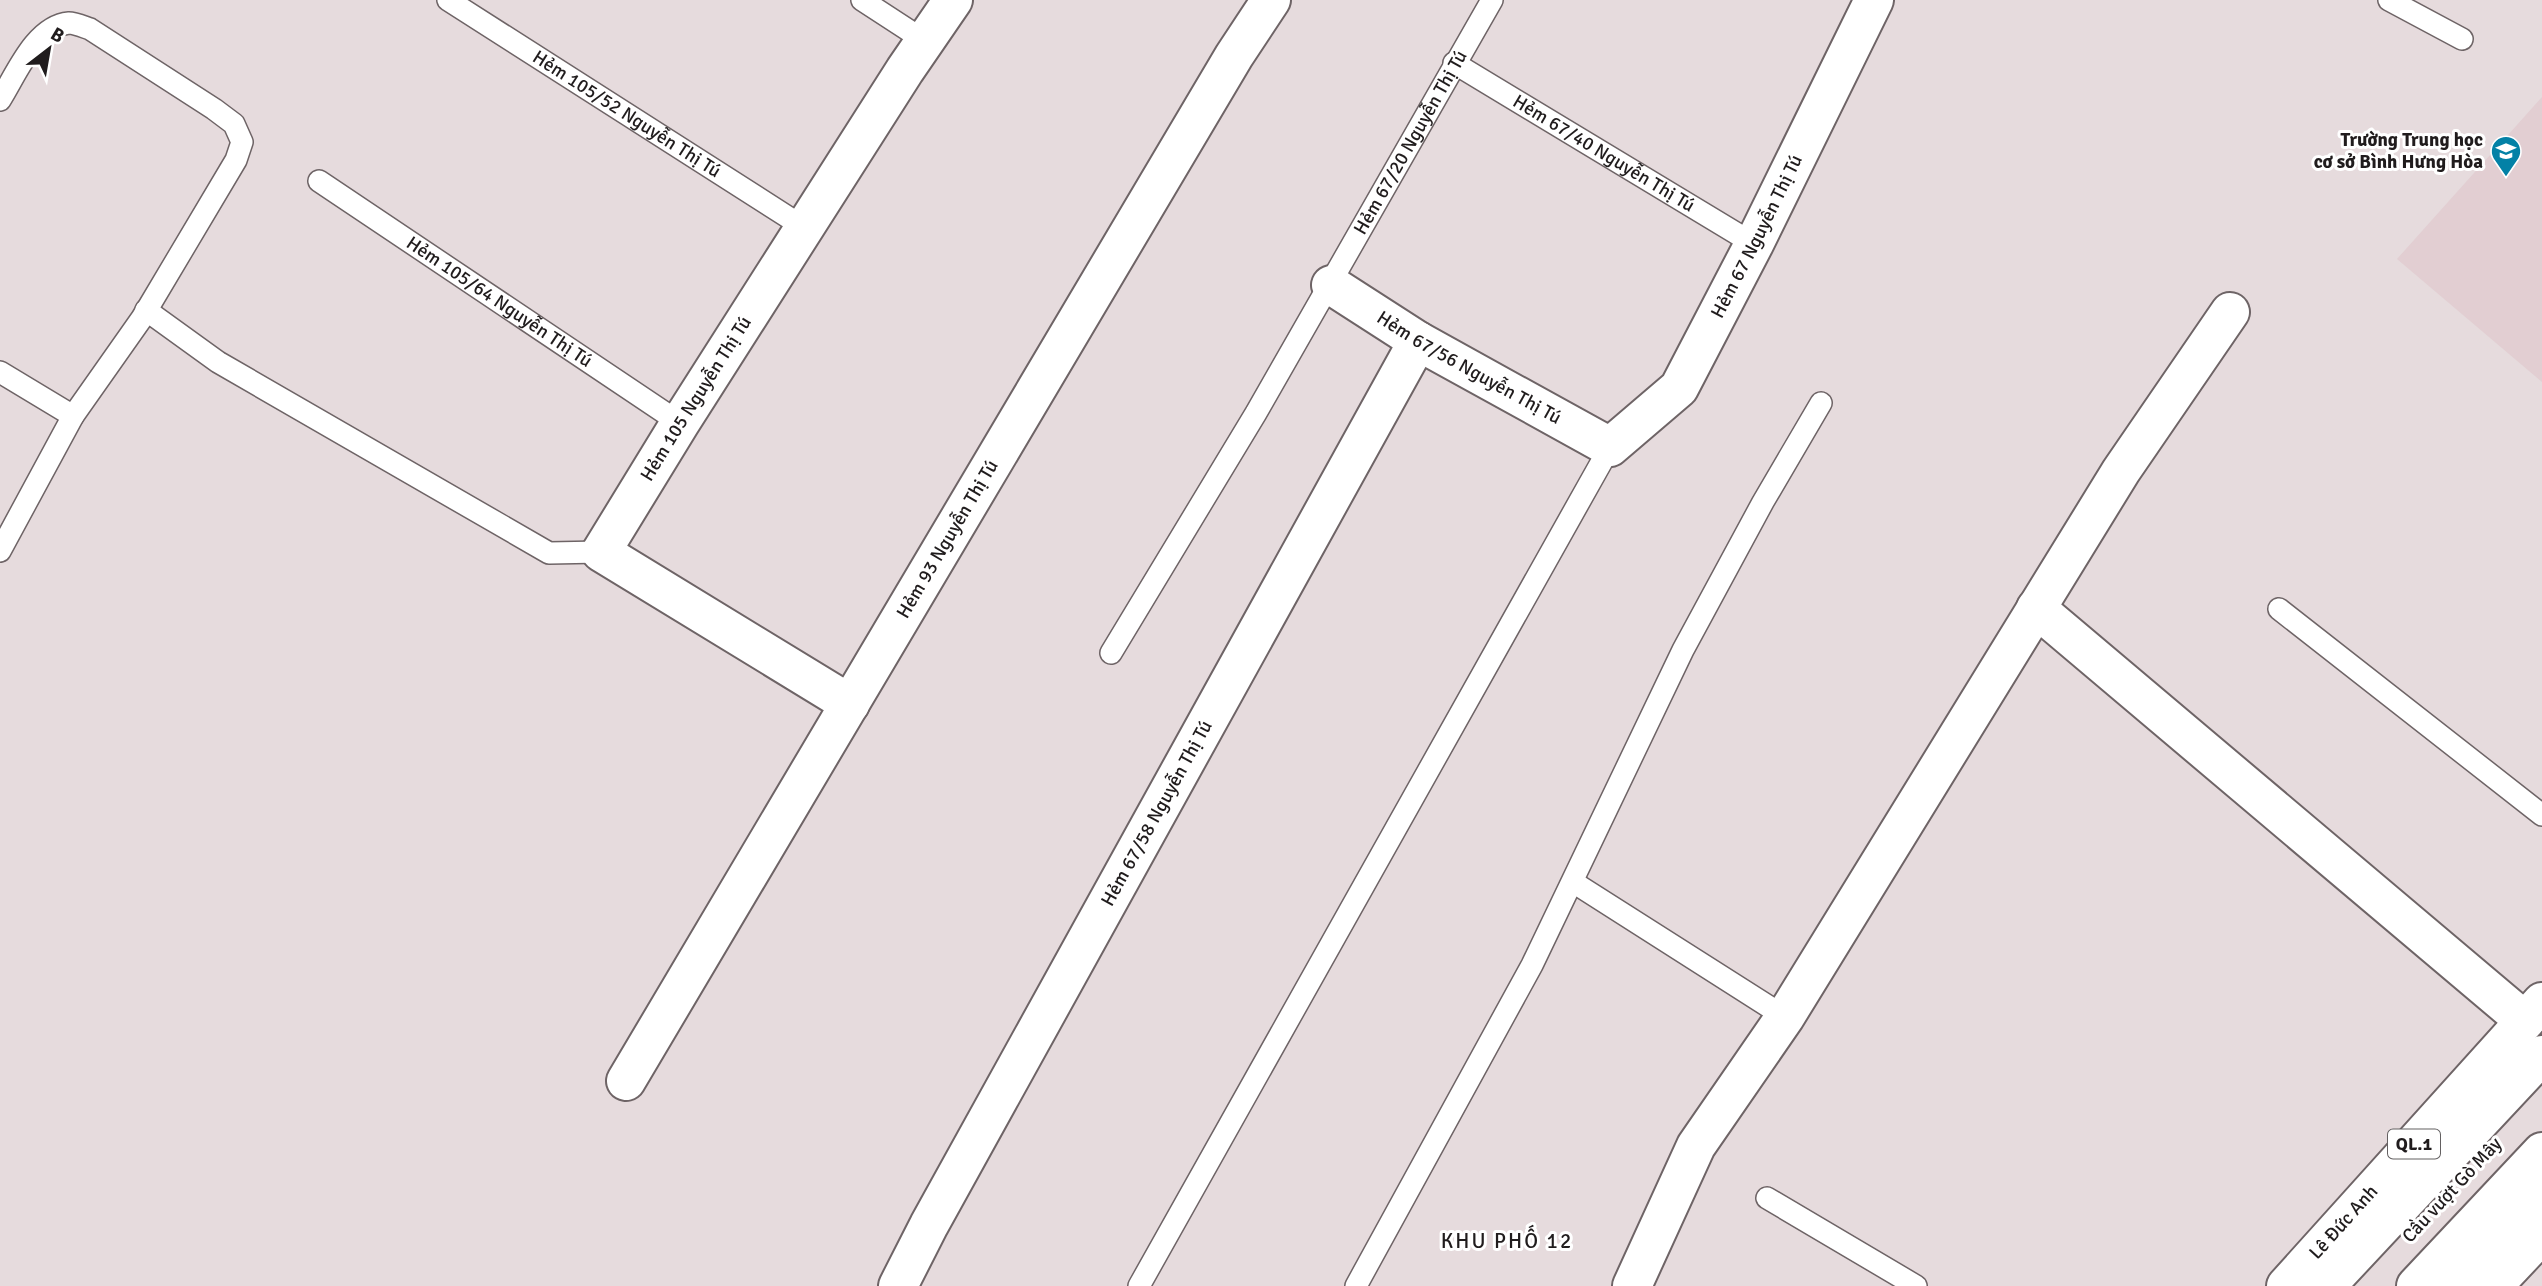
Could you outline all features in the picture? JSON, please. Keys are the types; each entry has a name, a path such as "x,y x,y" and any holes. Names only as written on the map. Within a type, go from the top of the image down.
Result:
{"main road":[{"name":"Hẻm 105 Nguyễn Thị Tú","path":"601,552 680,423 953,0"},
{"name":"Hẻm 93 Nguyễn Thị Tú","path":"626,1081 1227,68 1271,0"},
{"name":"Hẻm 67 Nguyễn Thị Tú","path":"1609,447 1679,388 1754,244 1874,0"},
{"name":"Hẻm 67/56 Nguyễn Thị Tú","path":"1331,285 1418,341 1609,447"},
{"path":"1632,1286 1696,1146 1785,1017 2121,471 2231,312"},
{"name":"Hẻm 67/58 Nguyễn Thị Tú","path":"898,1286 929,1225 1418,341"},
{"path":"601,552 850,704"},
{"path":"2036,608 2533,1012"},
{"name":"Lê Đức Anh","path":"2286,1286 2533,1012"},
{"name":"Cầu vượt Gò Mây","path":"2326,1286 2542,1055"},
{"name":"Cầu vượt Gò Mây","path":"2362,1286 2542,1093"},
{"name":"Cầu vượt Gò Mây","path":"2416,1286 2542,1152"},
{"path":"2455,1286 2542,1193"},
{"path":"2493,1286 2542,1234"}],"lane":[{"name":"Hẻm 105/52 Nguyễn Thị Tú","path":"448,0 805,228"},
{"path":"862,0 925,41"},
{"name":"Hẻm 67/20 Nguyễn Thị Tú","path":"1111,653 1331,285 1492,0"},
{"path":"2389,0 2462,39"},
{"path":"0,100 36,43 50,29 70,23 90,29 234,124 242,142 236,160 146,310 73,416 0,551"},
{"name":"Hẻm 67/40 Nguyễn Thị Tú","path":"1454,63 1754,244"},
{"name":"Hẻm 105/64 Nguyễn Thị Tú","path":"319,181 680,423"},
{"path":"146,310 218,362 549,553 601,552"},
{"path":"0,372 73,416"},
{"path":"1356,1286 1532,965 1684,650 1763,502 1821,403"},
{"path":"1139,1286 1609,447"},
{"path":"2279,609 2542,814"},
{"path":"1573,882 1785,1017"},
{"path":"1768,1198 1916,1286"}],"shaded area":[{"name":"Trường Trung học cơ sở Bình Hưng Hòa","path":"2542,97 2542,382 2397,259"}],"place":[{"name":"Trường Trung học cơ sở Bình Hưng Hòa","path":"2506,178"}],"district":[{"name":"KHU PHỐ 12","path":"1507,1241"}]}
